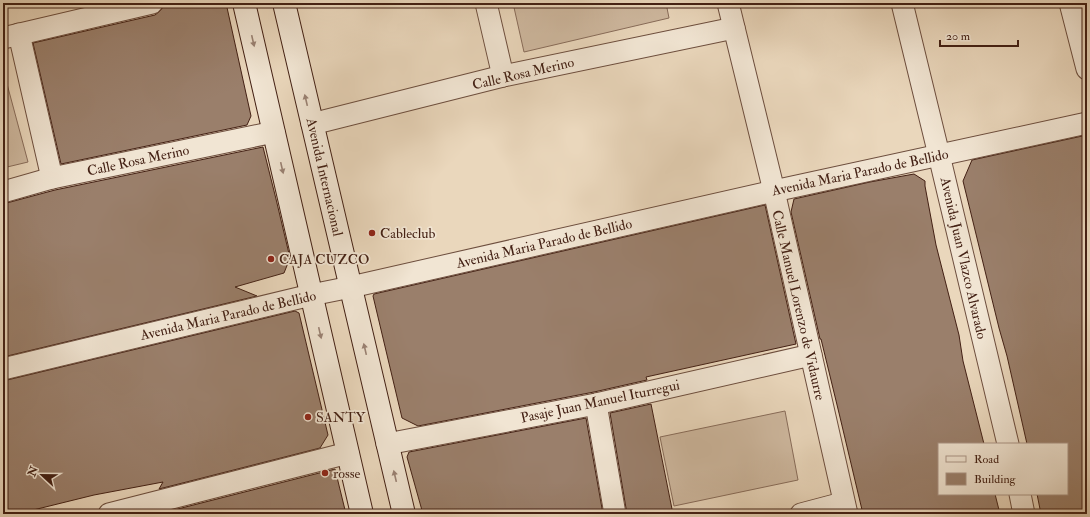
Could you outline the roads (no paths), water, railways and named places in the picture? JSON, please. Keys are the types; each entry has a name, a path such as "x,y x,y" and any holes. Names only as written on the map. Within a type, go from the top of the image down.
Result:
{"main road":[{"path":"244,3 362,514"},
{"name":"Avenida Internacional","path":"284,3 404,514"}],"street":[{"path":"52,178 11,36 152,3"},
{"path":"486,3 503,76"},
{"name":"Calle Manuel Lorenzo de Vidaurre","path":"728,3 774,191 846,509"},
{"name":"Avenida Juan Vlazco Alvarado","path":"902,3 1008,443"},
{"path":"1070,3 1087,69"},
{"name":"Calle Rosa Merino","path":"312,124 503,76 734,28"},
{"name":"Avenida Maria Parado de Bellido","path":"3,369 311,295 774,191 1087,123"},
{"name":"Calle Rosa Merino","path":"3,192 52,178 274,132"},
{"name":"Pasaje Juan Manuel Iturregui","path":"387,444 596,404 811,355"},
{"path":"596,404 615,514"},
{"path":"109,514 135,511 348,453"},
{"path":"1020,495 1024,514"},
{"path":"801,514 835,505 846,509"}],"place":[{"name":"Cableclub","path":"372,233"},
{"name":"CAJA CUZCO","path":"271,259"},
{"name":"SANTY","path":"308,417"},
{"name":"rosse","path":"325,473"}]}
